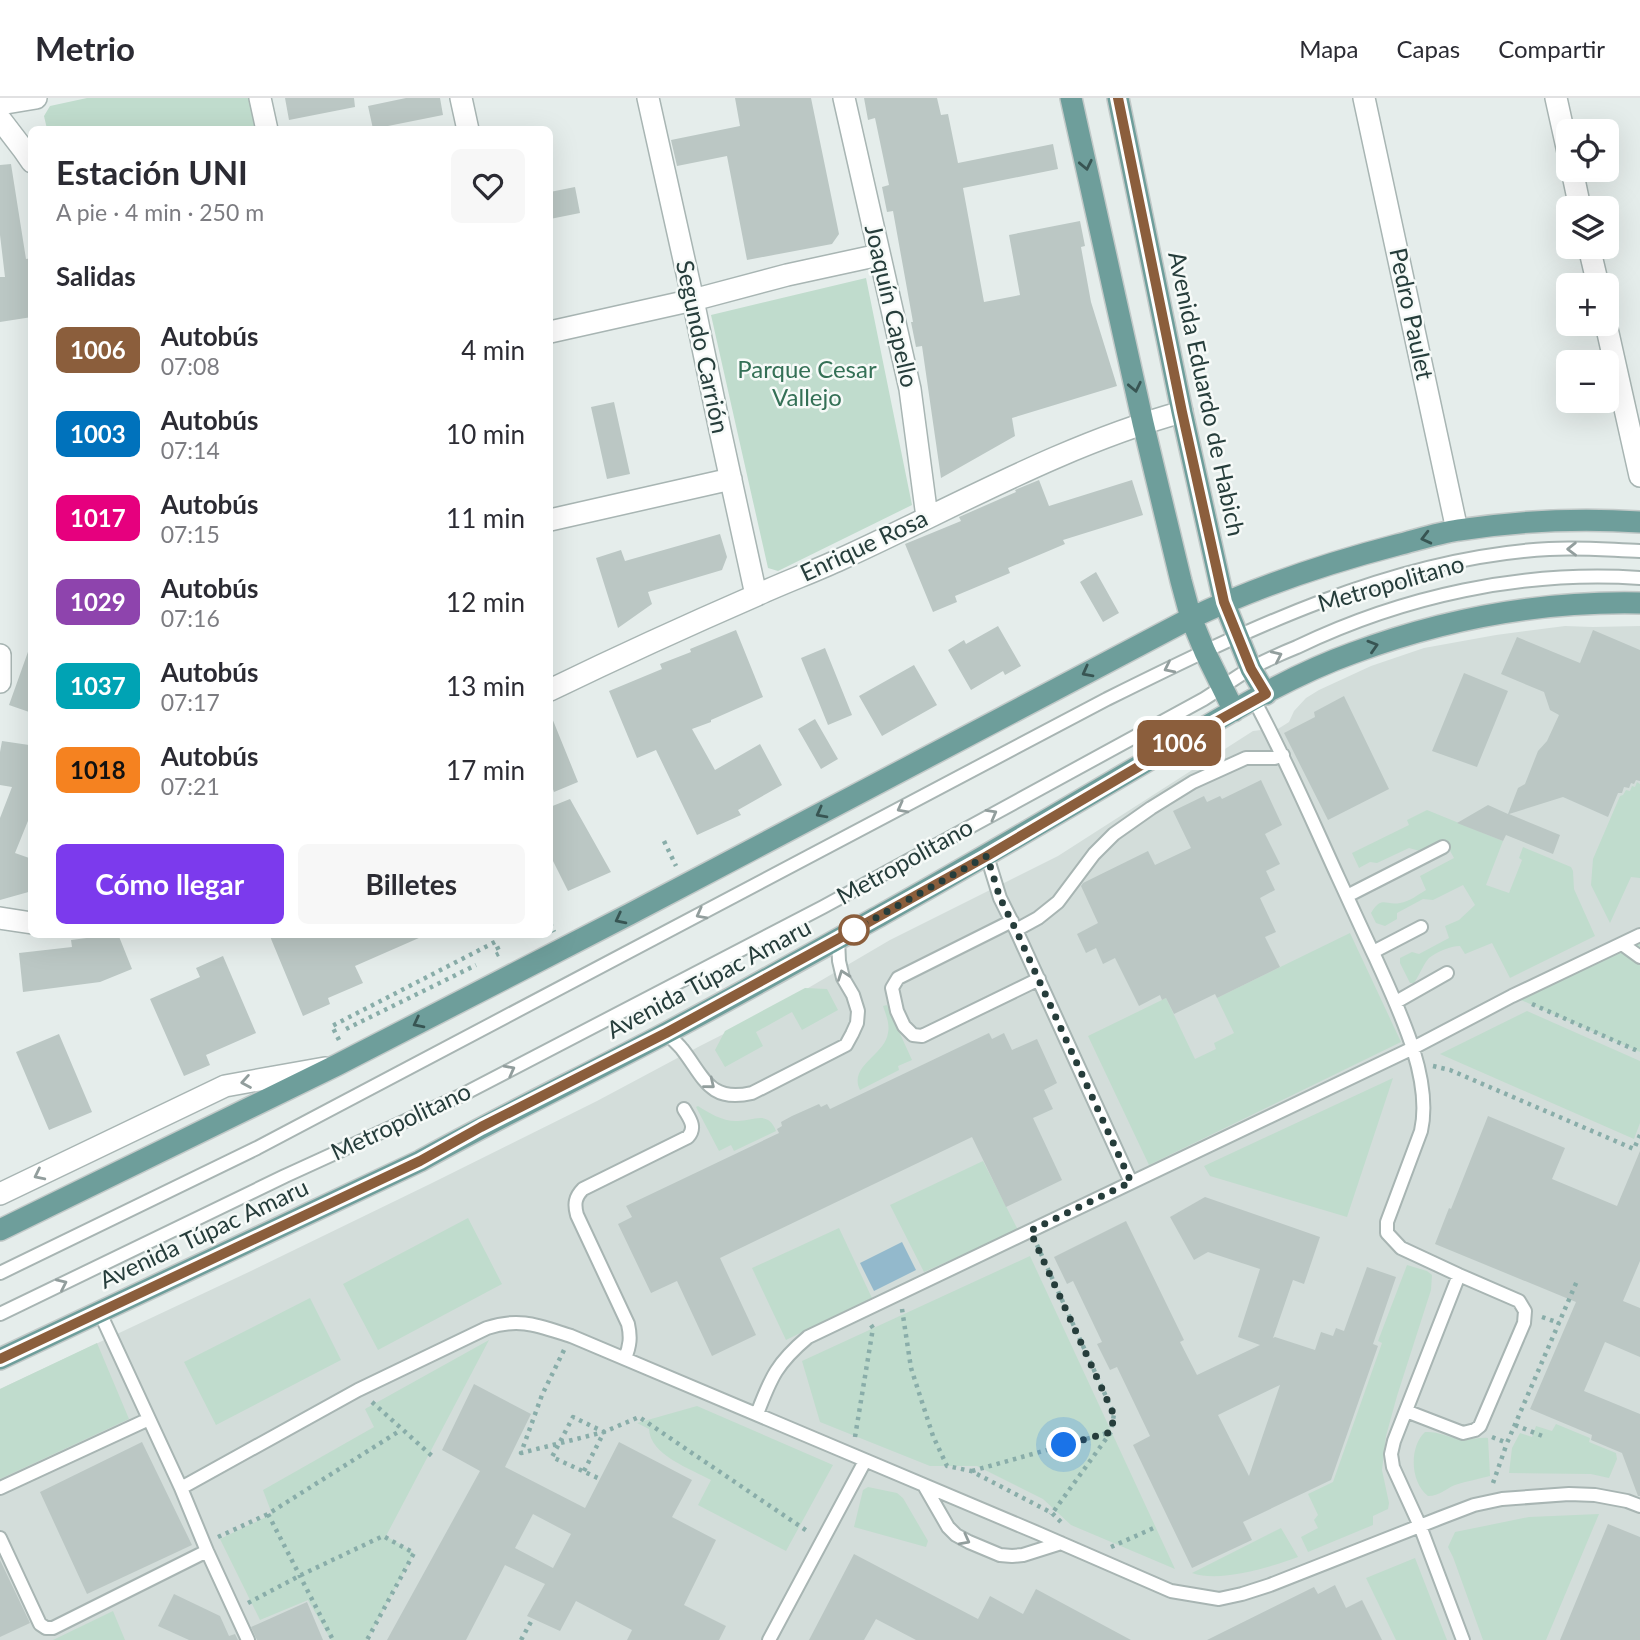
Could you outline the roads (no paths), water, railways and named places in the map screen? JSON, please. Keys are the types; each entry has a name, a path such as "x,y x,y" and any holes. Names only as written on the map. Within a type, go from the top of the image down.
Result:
{"main road":[{"path":"1071,98 1143,423 1191,618 1234,711"},
{"name":"Avenida Eduardo de Habich","path":"1118,98 1224,602 1260,697"},
{"path":"0,1230 342,1063 1224,602 1348,558 1457,530 1559,520 1640,522"},
{"name":"Avenida Túpac Amaru","path":"0,1359 420,1161 666,1033 987,856 1234,711 1301,675 1355,652 1435,627 1556,606 1606,602 1640,603"}],"street":[{"path":"0,104 36,98"},
{"path":"260,98 266,126"},
{"path":"461,98 467,126"},
{"name":"Segundo Carrión","path":"648,98 757,595"},
{"name":"Joaquín Capello","path":"844,98 910,389 926,517"},
{"name":"Pedro Paulet","path":"1364,98 1457,530"},
{"path":"1556,98 1561,119"},
{"path":"0,118 28,156"},
{"path":"553,331 879,255"},
{"path":"1609,336 1640,476"},
{"name":"Enrique Rosa","path":"553,689 1102,438 1182,412"},
{"path":"553,519 731,479"},
{"path":"0,655 0,682"},
{"path":"0,918 28,922"},
{"path":"0,1194 225,1086 342,1063"}],"lane":[{"name":"Metropolitano","path":"0,1273 269,1142 1107,699 1238,637 1352,591 1440,566 1489,556 1548,549 1640,551"},
{"name":"Metropolitano","path":"0,1314 285,1176 460,1096 823,907 1191,706 1251,669 1345,625 1436,596 1493,585 1562,578 1640,578"},
{"path":"1260,697 1273,733 1396,1002 1418,1068 1423,1120 1421,1131 1387,1222 1387,1233 1401,1248 1519,1301 1525,1311 1524,1323 1483,1421 1475,1430 1463,1433 1406,1410"},
{"path":"1039,979 922,1036 912,1035 904,1026 892,988 898,978 1014,925 1038,918 1058,902 1094,854 1114,834 1193,782 1246,758 1275,758 1283,755"},
{"path":"1347,897 1443,847"},
{"path":"987,856 1000,898 1131,1182"},
{"path":"1373,952 1420,926"},
{"path":"757,1414 775,1372 789,1354 808,1337 1413,1048 1512,996 1640,935"},
{"path":"666,1033 680,1047 705,1083 714,1090 738,1096 752,1093 846,1045 857,1023 858,1011 843,978 838,939"},
{"path":"1622,944 1640,957"},
{"path":"1396,1002 1447,973"},
{"path":"625,1358 629,1348 628,1324 577,1215 575,1200 583,1189 688,1137 693,1126 684,1109"},
{"path":"1459,1275 1391,1454 1393,1467 1420,1526 1463,1640"},
{"path":"100,1313 248,1640"},
{"path":"181,1488 358,1390 487,1328 516,1322 571,1336 1171,1591 1193,1596 1219,1599 1270,1585 1474,1505 1502,1499 1536,1495 1595,1495 1640,1506"},
{"path":"0,1488 149,1419"},
{"path":"769,1640 865,1461"},
{"path":"925,1486 948,1527 956,1535 1000,1555 1023,1555 1061,1543"},
{"path":"0,1538 40,1624 46,1628 53,1628 205,1547"}],"water":[{"path":"902,1242 916,1270 874,1291 860,1263"}],"park label":[{"name":"Parque Cesar Vallejo","path":"807,384"}]}
